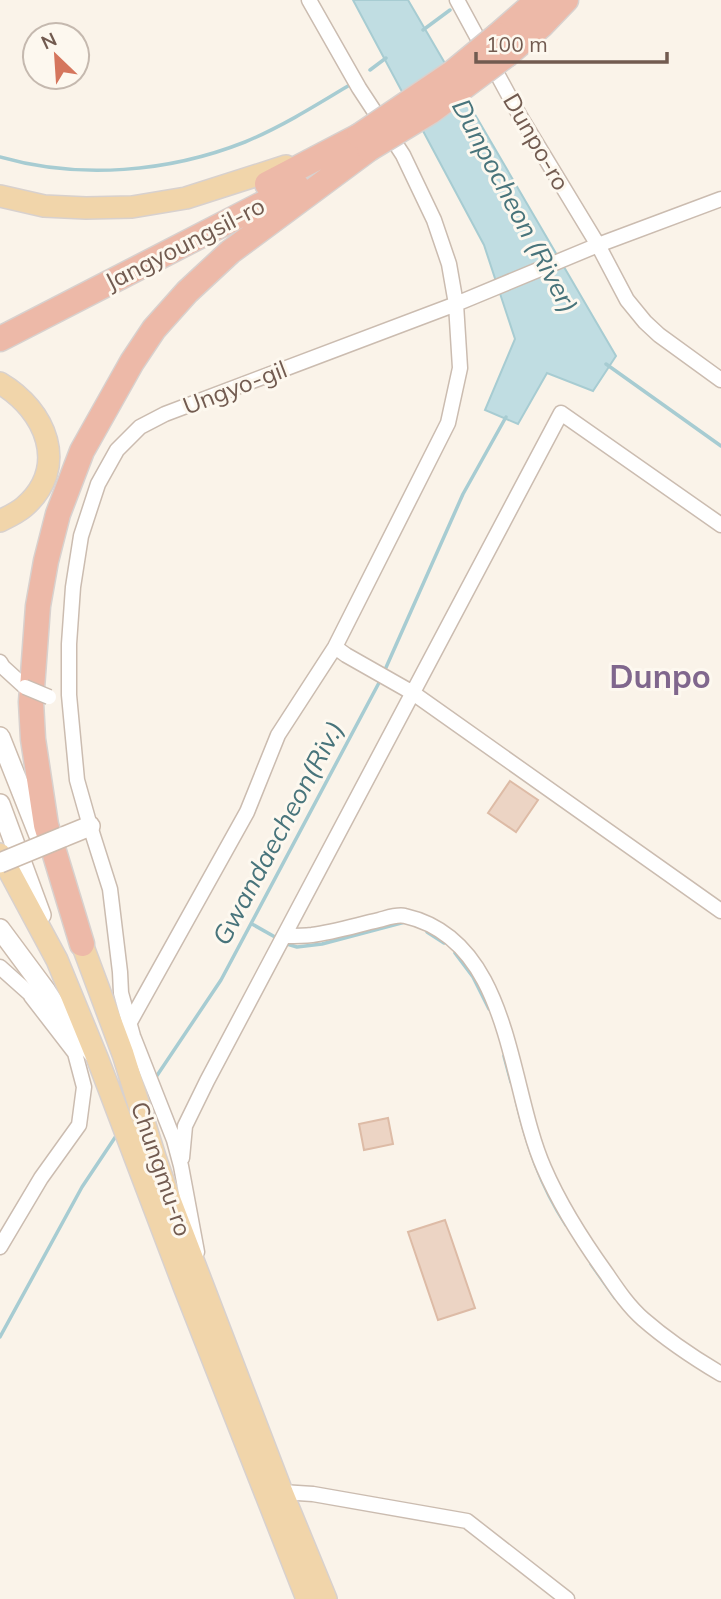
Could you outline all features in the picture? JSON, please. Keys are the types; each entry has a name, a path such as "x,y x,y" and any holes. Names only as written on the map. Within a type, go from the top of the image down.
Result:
{"highway":[{"path":"503,44 538,0"},
{"path":"82,944 47,825 33,739 31,702 38,606 46,561 58,514 82,451 132,362 154,329 187,292 230,252 452,73 542,25 566,0"},
{"name":"Jangyoungsil-ro","path":"0,320 364,142"},
{"name":"Jangyoungsil-ro","path":"0,340 364,142"}],"main road":[{"path":"0,196 44,206 132,207 186,198 364,142"},
{"path":"0,383 16,393 30,407 45,435 48,456 45,477 32,498 22,508 0,521"},
{"path":"0,853 57,960"},
{"name":"Chungmu-ro","path":"82,944 129,1037 149,1168 185,1289 274,1495 326,1599"},
{"name":"Chungmu-ro","path":"57,960 106,1080 201,1281 307,1599"}],"street":[{"path":"129,1037 247,812 278,735 340,651 448,423 460,368 460,302 434,220 403,155 359,88 309,0"},
{"name":"Dunpo-ro","path":"457,0 521,118 626,300 659,335 721,380"},
{"name":"Ungyo-gil","path":"181,1166 174,1140 129,1037 121,993 110,889 78,780 69,695 69,645 73,587 81,536 98,484 117,450 140,427 165,414 721,199"},
{"path":"201,1281 181,1166 186,1126 410,691 561,413 721,525"},
{"path":"340,651 410,691 721,911"},
{"path":"0,662 25,687 49,697 69,695"},
{"name":"Chungmu-ro","path":"0,737 82,944"},
{"name":"Chungmu-ro","path":"0,804 57,960"},
{"path":"0,863 90,826"},
{"path":"285,936 311,935 402,915 429,923 464,948 482,978 503,1024 529,1124 543,1167 561,1204 622,1296 641,1317 686,1353 721,1374"},
{"path":"0,929 66,1023 98,1060"},
{"path":"0,967 66,1023"},
{"path":"0,1247 41,1178 79,1125 85,1087 75,1053 31,996"},
{"path":"274,1495 313,1494 467,1521 567,1599"}],"water":[{"path":"353,0 408,0 616,356 593,391 547,373 518,424 485,410 515,339 484,245"}],"building":[{"path":"510,781 538,800 516,832 488,813"},
{"path":"388,1118 393,1144 364,1150 359,1124"},
{"path":"445,1220 475,1308 438,1320 408,1232"}],"waterway":[{"path":"423,30 450,10"},
{"path":"370,70 386,58"},
{"path":"0,157 61,169 93,170 155,166 186,160 245,142 298,116 348,86"},
{"name":"Dunpocheon (River)","path":"606,364 721,446"},
{"name":"Gwandaecheon(Riv.)","path":"384,672 463,494 506,417"},
{"name":"Gwandaecheon(Riv.)","path":"154,1080 221,980 381,679"},
{"path":"287,944 297,947 322,944 405,922"},
{"path":"252,924 275,937"},
{"path":"427,932 444,943"},
{"path":"455,953 473,977 489,1009"},
{"path":"504,1056 511,1082"},
{"path":"516,1100 535,1165 566,1225"},
{"name":"Gwandaecheon(Riv.)","path":"0,1337 82,1187 118,1133"},
{"path":"591,1264 615,1298"}],"district":[{"name":"Dunpo","path":"660,677"}]}
